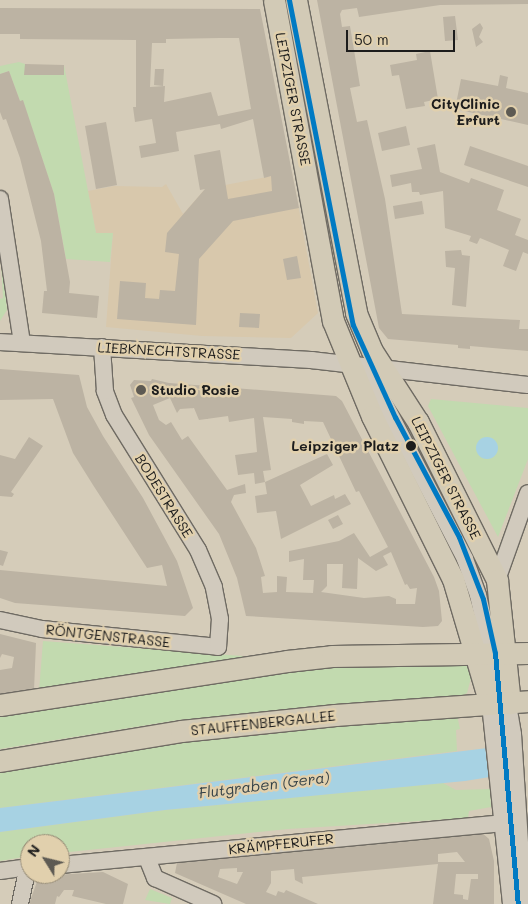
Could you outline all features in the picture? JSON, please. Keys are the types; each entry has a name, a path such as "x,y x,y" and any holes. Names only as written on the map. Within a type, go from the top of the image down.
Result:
{"main road":[{"name":"LEIPZIGER STRASSE","path":"274,0 326,290 343,364 491,653 509,703"},
{"name":"LEIPZIGER STRASSE","path":"296,0 356,313 372,352 418,422 497,580 491,653 509,703"},
{"path":"0,705 287,660 528,653"},
{"name":"STAUFFENBERGALLEE","path":"0,761 181,731 335,714 509,703"}],"street":[{"path":"0,199 9,242 22,342"},
{"name":"LIEBKNECHTSTRASSE","path":"0,342 343,364"},
{"name":"BODESTRASSE","path":"102,348 102,375 114,415 198,550 214,587 220,619 218,647"},
{"path":"343,364 528,385"},
{"path":"497,580 528,493"},
{"name":"RÖNTGENSTRASSE","path":"0,620 42,629 218,647"},
{"path":"509,703 517,802 523,821 524,904"},
{"path":"509,703 493,736 511,904"},
{"name":"KRÄMPFERUFER","path":"70,864 502,823"},
{"path":"147,858 155,878 213,904"},
{"path":"0,871 20,868"},
{"path":"20,904 25,884"}],"shaded area":[{"path":"292,172 318,313 291,338 202,336 106,327 113,233 96,233 88,191 114,186 162,187 166,184 183,214 205,189"}],"green space":[{"path":"19,62 25,64 25,75 64,75 64,65 96,233 113,233 110,262 66,259 54,194 23,101 20,101 9,71 0,74 0,66"},
{"path":"0,244 7,310 0,321 0,299 3,298"},
{"name":"Leipziger Platz","path":"431,399 528,408 528,459 498,537 428,406"},
{"path":"43,641 242,656 246,658 39,691"},
{"path":"323,662 460,662 468,667 471,678 467,693 457,698 178,720 0,749 0,714"},
{"path":"457,715 460,729 456,730 457,751 0,808 0,771 197,739"},
{"path":"443,783 456,790 490,789 491,807 469,811 468,818 288,829 70,852 70,834 20,834 20,858 0,861 0,832 165,810"},
{"path":"150,889 172,898 170,904 145,900"}],"water":[{"path":"487,437 495,440 498,448 495,456 487,459 479,456 476,448 479,440"},
{"name":"Flutgraben (Gera)","path":"528,743 528,771 465,781 165,810 0,832 0,808"}],"pier":[{"path":"528,741 528,773 489,779 485,745"}],"building":[{"path":"317,0 528,0 528,4 440,5 359,17 357,8 342,10 340,14 342,27 350,26 360,86 350,88 357,122 367,120 385,199 402,314 520,320 519,329 528,329 528,351 470,346 470,349 458,348 458,345 388,339 379,328"},
{"path":"0,8 260,9 299,208 233,221 199,259 196,325 117,319 120,281 146,283 145,298 159,299 160,290 175,291 179,254 165,252 167,233 205,189 200,190 194,155 220,150 228,199 272,191 271,176 264,178 253,119 221,129 220,124 176,132 179,151 141,158 139,146 156,143 152,119 135,122 133,107 136,107 136,40 20,39 20,34 0,34","holes":["239,38 251,109 218,116 211,92 164,102 165,86 150,87 152,43 166,43 166,39"]},
{"path":"455,16 458,40 445,41 443,17"},
{"path":"480,23 483,28 479,37 483,42 476,47 472,29"},
{"path":"430,51 438,99 424,102 425,106 406,109 399,75 392,76 390,65 417,60 416,54"},
{"path":"25,64 64,65 64,75 24,75"},
{"path":"155,69 164,69 163,86 154,85"},
{"path":"9,71 20,101 23,100 54,194 70,282 69,293 99,296 97,318 42,313 44,291 47,291 41,241 20,158 6,119 3,120 0,112 0,74"},
{"path":"500,75 508,77 506,88 528,93 528,125 455,109 461,79 498,86"},
{"path":"106,122 117,185 96,189 85,126"},
{"path":"406,126 410,145 382,151 378,133"},
{"path":"435,144 440,172 469,183 471,178 504,190 497,210 521,219 515,235 528,240 528,254 523,252 516,271 503,266 509,250 480,238 477,244 469,241 471,236 445,228 443,191 420,195 419,192 412,192 411,183 392,187 390,175 422,169 417,148"},
{"path":"470,146 528,166 528,187 464,165"},
{"path":"422,201 424,214 395,219 393,206"},
{"path":"461,250 462,255 470,256 466,307 452,305 455,268 446,267 445,251"},
{"path":"297,256 301,278 287,280 283,259"},
{"path":"240,313 260,314 259,328 239,327"},
{"path":"0,369 79,375 87,407 103,436 143,498 177,561 193,608 185,616 15,603 0,598 0,570 167,586 162,565 147,568 73,453 53,399 0,400"},
{"path":"152,379 169,383 336,396 342,401 434,577 439,591 442,621 438,626 423,627 246,616 237,578 219,534 149,435 131,398 134,397 130,385 134,380 151,381","holes":["170,398 177,413 180,409 194,408 199,420 228,416 229,422 254,418 257,452 235,455 238,475 254,473 255,484 265,482 263,471 271,470 263,417 292,419 292,422 304,424 304,421 323,422 356,492 359,491 388,547 370,557 354,533 339,541 289,551 289,562 304,559 303,580 314,580 313,593 286,592 287,577 277,576 277,592 263,593 261,577 265,576 256,548 231,502 234,495 246,493 245,484 227,490 188,436 182,440 171,422 166,425 159,420 153,405","391,552 405,585 407,584 410,589 417,588 415,604 396,604 396,599 389,596 364,598 321,592 327,586 327,564 343,564 342,588 357,589 358,558 376,571 388,565 383,556"]},
{"path":"29,437 43,446 11,492 14,494 12,497 0,496 0,455 15,459"},
{"path":"327,454 333,465 300,485 311,506 334,495 335,499 345,494 351,504 281,539 276,511 257,513 255,496 267,494 265,482"},
{"path":"338,515 343,524 333,529 328,520"},
{"path":"0,550 8,552 3,566 0,565"},
{"path":"0,634 36,643 34,690 0,694 0,670 12,668 14,657 2,654 0,658"},
{"path":"480,831 489,839 494,861 494,904 433,904 438,864 302,877 303,884 295,880 294,869 271,871 271,883 266,892 276,896 278,891 284,893 286,890 318,904 246,904 175,873 177,863","holes":["457,852 465,862 438,862 438,854","237,868 237,872 243,872 237,884 218,877 220,869","456,874 478,874 478,879 471,879 468,900 463,899 463,895 454,894"]},
{"path":"103,872 128,884 123,904 106,904 72,896 74,890 64,890 59,897 57,896 55,904 29,904 36,884 70,884 70,874"}],"transit line":[{"path":"289,0 353,325 395,417 459,537 483,599 495,653 518,904"}],"place":[{"name":"CityClinic Erfurt","path":"511,112"},
{"name":"Studio Rosie","path":"141,390"},
{"name":"Leipziger Platz","path":"411,446"}]}
